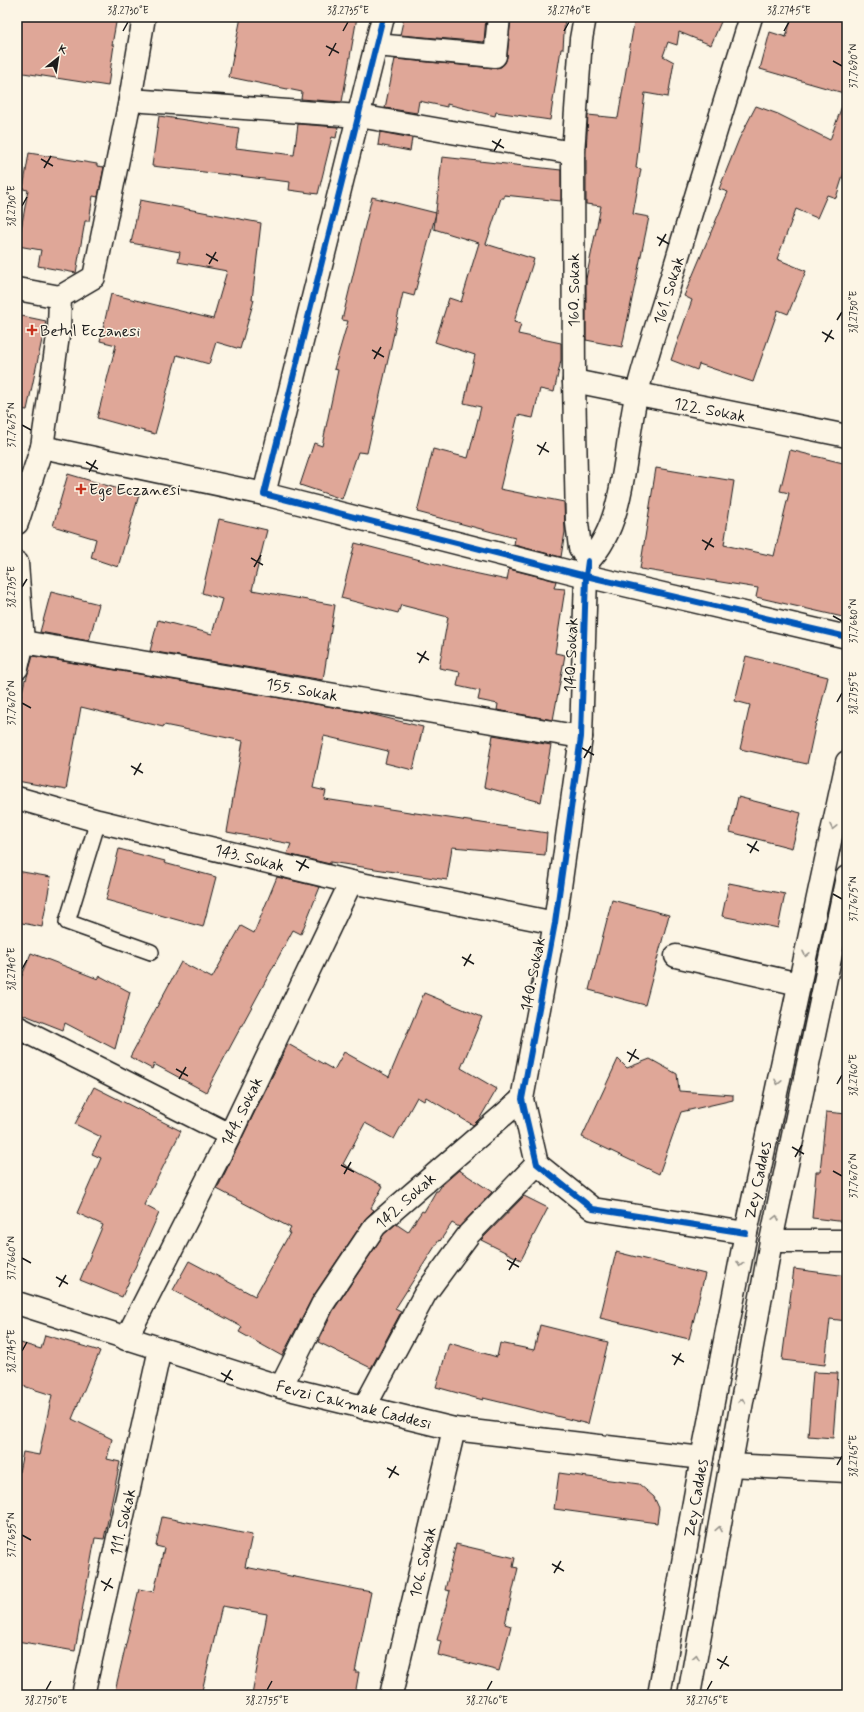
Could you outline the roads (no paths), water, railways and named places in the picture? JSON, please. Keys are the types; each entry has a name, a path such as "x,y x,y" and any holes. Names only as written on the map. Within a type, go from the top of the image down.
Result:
{"street":[{"path":"17,289 60,297 94,277 130,100 144,17"},
{"path":"264,494 383,17"},
{"path":"376,45 495,56 499,17"},
{"name":"160. Sokak","path":"585,17 581,39 573,153 574,381 577,523 580,548 587,569"},
{"name":"161. Sokak","path":"587,569 609,532 617,502 636,394 751,17"},
{"path":"130,100 359,116 573,153"},
{"path":"17,523 42,447 59,329 60,297"},
{"name":"122. Sokak","path":"574,381 847,436"},
{"path":"42,447 264,494 587,569 847,637"},
{"path":"17,563 23,642 17,668"},
{"name":"140. Sokak","path":"537,1164 522,1099 555,923 581,737 587,569"},
{"name":"155. Sokak","path":"23,642 581,737"},
{"name":"Zey Caddes","path":"659,1695 702,1458 746,1234 847,762"},
{"name":"143. Sokak","path":"17,798 98,821 351,882 555,923"},
{"name":"Zey Caddes","path":"689,1695 771,1241 847,877"},
{"name":"144. Sokak","path":"126,1339 230,1135 351,882"},
{"path":"676,956 799,984"},
{"path":"17,1027 230,1135"},
{"name":"142. Sokak","path":"281,1387 322,1305 375,1226 522,1099"},
{"path":"364,1408 426,1294 469,1234 537,1164 593,1209 746,1234"},
{"path":"771,1241 847,1241"},
{"name":"Fevzi Cakmak Caddesi","path":"17,1303 126,1339 281,1387 454,1429 702,1458"},
{"name":"111. Sokak","path":"83,1695 160,1349"},
{"name":"106. Sokak","path":"391,1695 454,1429"},
{"path":"730,1465 847,1471"}],"lane":[{"path":"98,821 67,922 151,952"}],"place":[{"name":"Betul Eczanesi","path":"32,330"},
{"name":"Ege Eczanesi","path":"81,489"}]}
